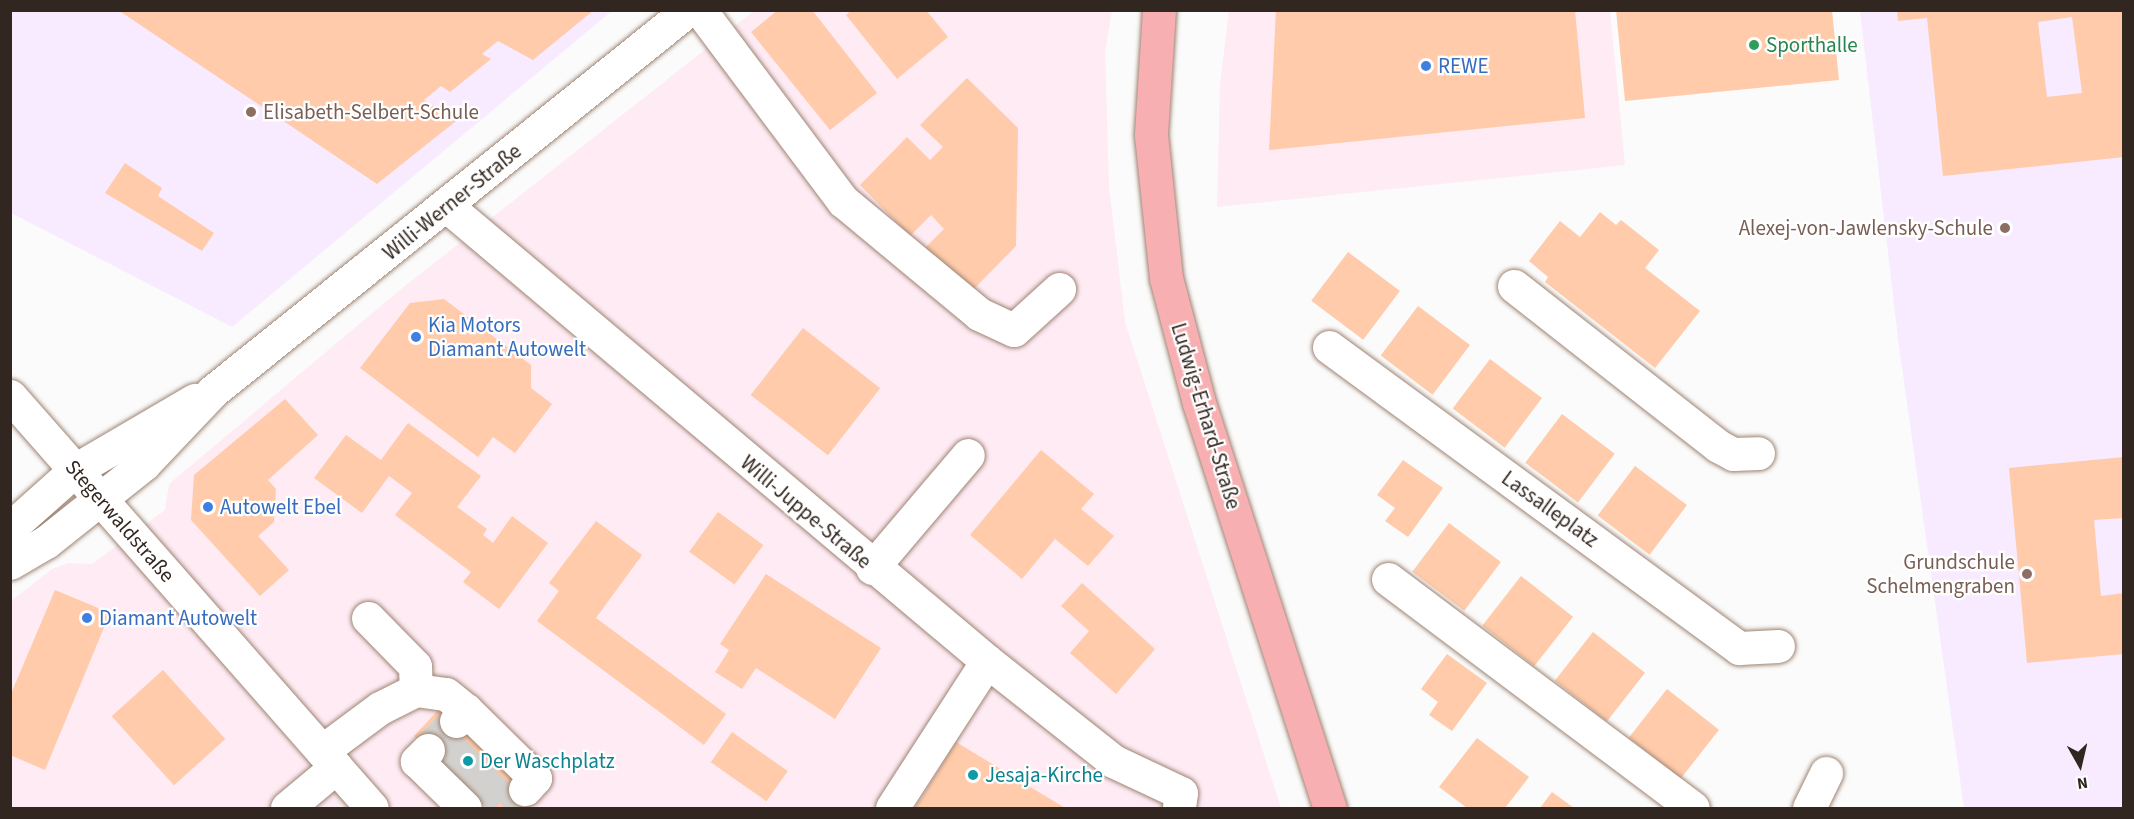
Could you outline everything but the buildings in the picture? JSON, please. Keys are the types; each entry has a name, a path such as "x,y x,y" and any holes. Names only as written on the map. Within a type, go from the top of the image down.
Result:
{"main road":[{"name":"Ludwig-Erhard-Straße","path":"1159,10 1151,135 1166,278 1199,403 1330,808"}],"street":[{"name":"Willi-Werner-Straße","path":"10,562 144,464 213,391 448,207 688,10"},
{"path":"700,10 843,201 979,314 1014,330 1059,289"},
{"name":"Willi-Juppe-Straße","path":"448,207 872,568 1113,761 1180,801"},
{"path":"1514,286 1718,446 1733,454 1758,453"},
{"name":"Lassalleplatz","path":"1329,347 1739,648 1778,646"},
{"name":"Willi-Werner-Straße","path":"10,528 75,470 142,426 213,391"},
{"name":"Stegerwaldstraße","path":"10,396 372,808"},
{"path":"872,568 968,454"},
{"path":"1389,579 1693,808"},
{"path":"368,618 415,666 416,690"},
{"path":"892,808 987,661"},
{"path":"287,808 329,759 380,708 416,690 446,694 491,747"},
{"path":"1809,808 1826,773"}],"shaded area":[{"name":"Elisabeth-Selbert-Schule","path":"10,11 612,11 232,327 11,213"},
{"path":"754,11 1112,11 1105,52 1109,186 1125,322 1281,808 11,808 11,601 52,569 68,563 92,564 165,510 169,484 400,290"},
{"path":"1229,11 1610,11 1625,165 1217,207 1220,84"},
{"path":"1860,11 2123,11 2123,808 1964,808 1898,339"}],"tunnel":[{"path":"428,750 456,721"},
{"path":"445,766 473,738"},
{"path":"462,784 490,755"},
{"path":"479,800 507,772"},
{"path":"505,808 525,789"}],"place":[{"name":"Sporthalle","path":"1754,45"},
{"name":"REWE","path":"1426,66"},
{"name":"Elisabeth-Selbert-Schule","path":"251,112"},
{"name":"Alexej-von-Jawlensky-Schule","path":"2005,228"},
{"name":"Kia Motors Diamant Autowelt","path":"416,337"},
{"name":"Autowelt Ebel","path":"208,507"},
{"name":"Grundschule Schelmengraben","path":"2027,574"},
{"name":"Diamant Autowelt","path":"87,618"},
{"name":"Der Waschplatz","path":"468,761"},
{"name":"Jesaja-Kirche","path":"973,775"}]}
